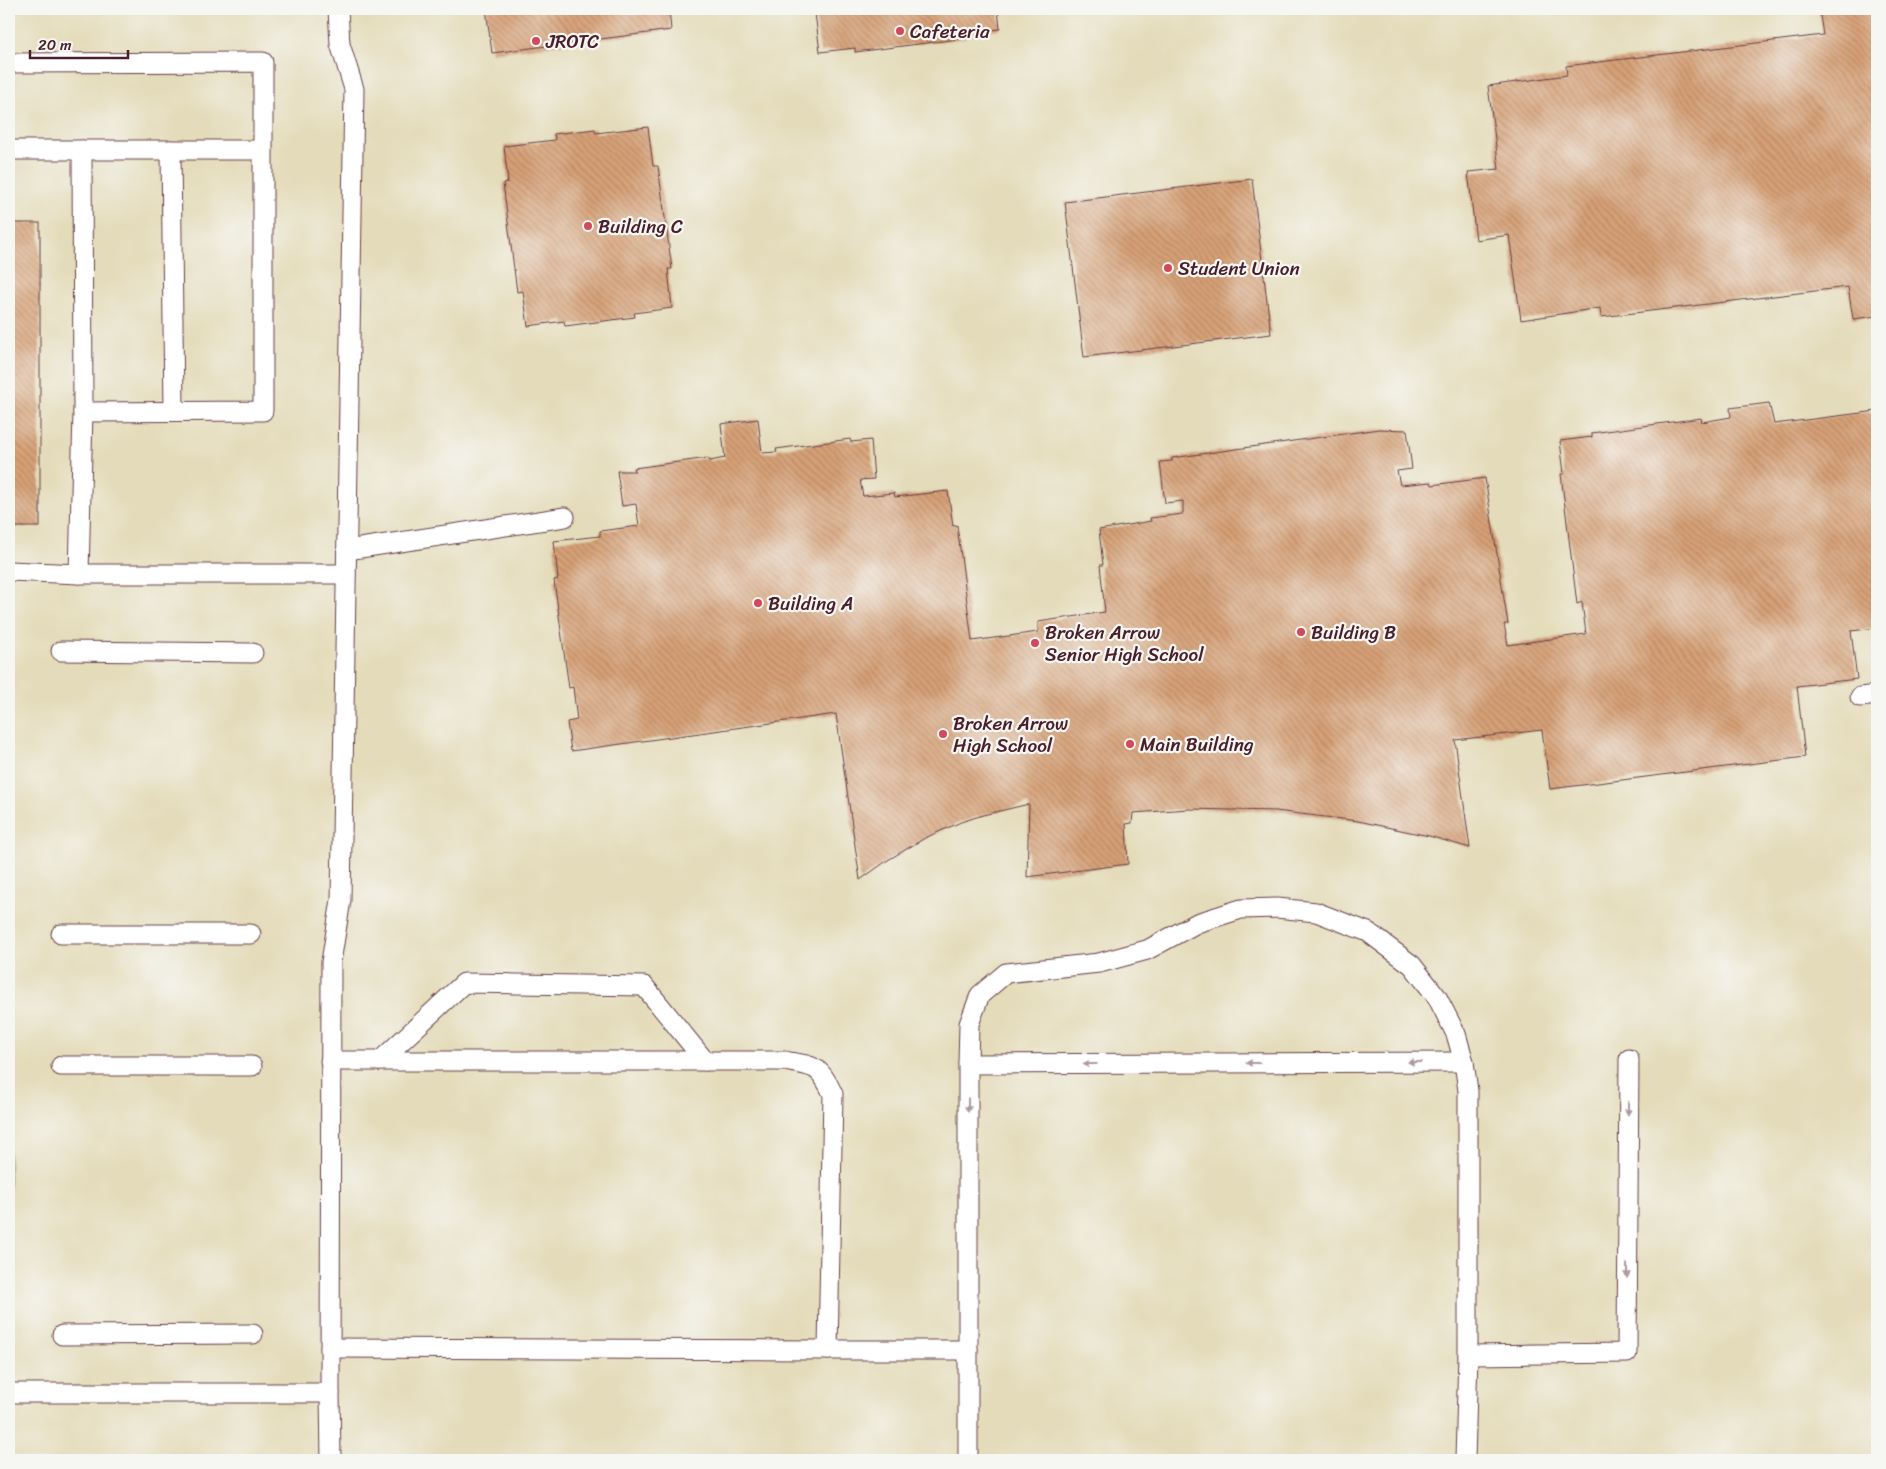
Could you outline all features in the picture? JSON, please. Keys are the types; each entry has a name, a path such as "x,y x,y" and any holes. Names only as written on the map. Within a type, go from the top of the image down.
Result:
{"lane":[{"path":"331,1460 331,962 341,900 354,89 340,44 338,9"},
{"path":"9,63 263,62 263,411 83,412"},
{"path":"9,150 263,150"},
{"path":"79,574 83,412 82,150"},
{"path":"171,150 174,411"},
{"path":"347,550 565,517"},
{"path":"9,571 79,574 346,574"},
{"path":"61,651 253,653"},
{"path":"968,1460 969,1024 980,995 1006,973 1099,963 1147,950 1197,923 1232,912 1242,909 1277,908 1316,912 1368,932 1412,965 1438,996 1456,1034 1464,1062 1468,1091 1468,1355 1465,1460"},
{"path":"61,934 251,934"},
{"path":"380,1061 464,983 644,986 705,1061"},
{"path":"1468,1355 1627,1353 1629,1059"},
{"path":"330,1061 784,1061 810,1065 824,1074 833,1094 828,1350"},
{"path":"968,1064 1464,1062"},
{"path":"61,1066 252,1066"},
{"path":"62,1335 253,1334"},
{"path":"330,1348 968,1350"},
{"path":"9,1393 330,1393"}],"shaded area":[{"name":"Broken Arrow High School","path":"9,9 1877,9 1877,1460 9,1460"}],"green space":[{"path":"9,674 10,674 9,1459"}],"building":[{"name":"JROTC","path":"486,9 669,9 671,30 492,53"},
{"name":"Cafeteria","path":"809,9 998,9 1000,29 965,33 966,38 855,52 855,48 820,52 815,13 810,14"},
{"path":"1819,9 1877,9 1877,316 1853,319 1848,287 1601,317 1600,308 1521,320 1509,235 1476,240 1468,172 1499,169 1488,86 1567,75 1566,66 1823,35"},
{"name":"Building C","path":"648,127 653,166 658,166 672,269 668,269 672,308 634,313 635,317 565,326 564,321 528,326 523,291 517,292 503,183 508,182 504,146 555,140 554,134 595,129 596,133"},
{"name":"Student Union","path":"1252,179 1271,334 1084,357 1065,202"},
{"path":"9,223 40,223 40,527 9,527"},
{"name":"Broken Arrow Senior High School","path":"1769,403 1774,424 1877,411 1877,628 1851,631 1857,679 1797,686 1805,757 1550,789 1542,730 1455,740 1470,848 1429,836 1358,821 1276,811 1189,809 1133,813 1132,823 1126,824 1128,864 1027,877 1029,804 961,822 925,838 888,860 860,880 836,714 571,751 567,722 577,720 573,687 569,688 554,580 558,579 554,541 600,536 600,531 639,526 636,504 622,506 617,471 635,471 634,468 708,458 710,461 725,458 721,424 758,419 762,453 777,452 776,449 850,439 851,442 871,440 874,479 860,480 863,496 894,493 895,497 948,491 953,526 957,525 972,641 1038,632 1038,622 1105,612 1100,565 1103,565 1099,530 1151,521 1150,518 1183,514 1183,501 1165,503 1160,462 1172,461 1172,458 1379,429 1407,430 1412,469 1397,471 1400,485 1431,482 1432,485 1485,478 1508,624 1504,624 1508,645 1586,634 1582,602 1577,604 1561,474 1564,474 1560,441 1592,437 1592,433 1701,418 1702,422 1731,417 1730,408"}],"place":[{"name":"Cafeteria","path":"900,31"},
{"name":"JROTC","path":"536,41"},
{"name":"Building C","path":"588,226"},
{"name":"Student Union","path":"1168,268"},
{"name":"Building A","path":"758,603"},
{"name":"Building B","path":"1301,632"},
{"name":"Broken Arrow Senior High School","path":"1035,643"},
{"name":"Broken Arrow High School","path":"943,734"},
{"name":"Main Building","path":"1130,744"}]}
